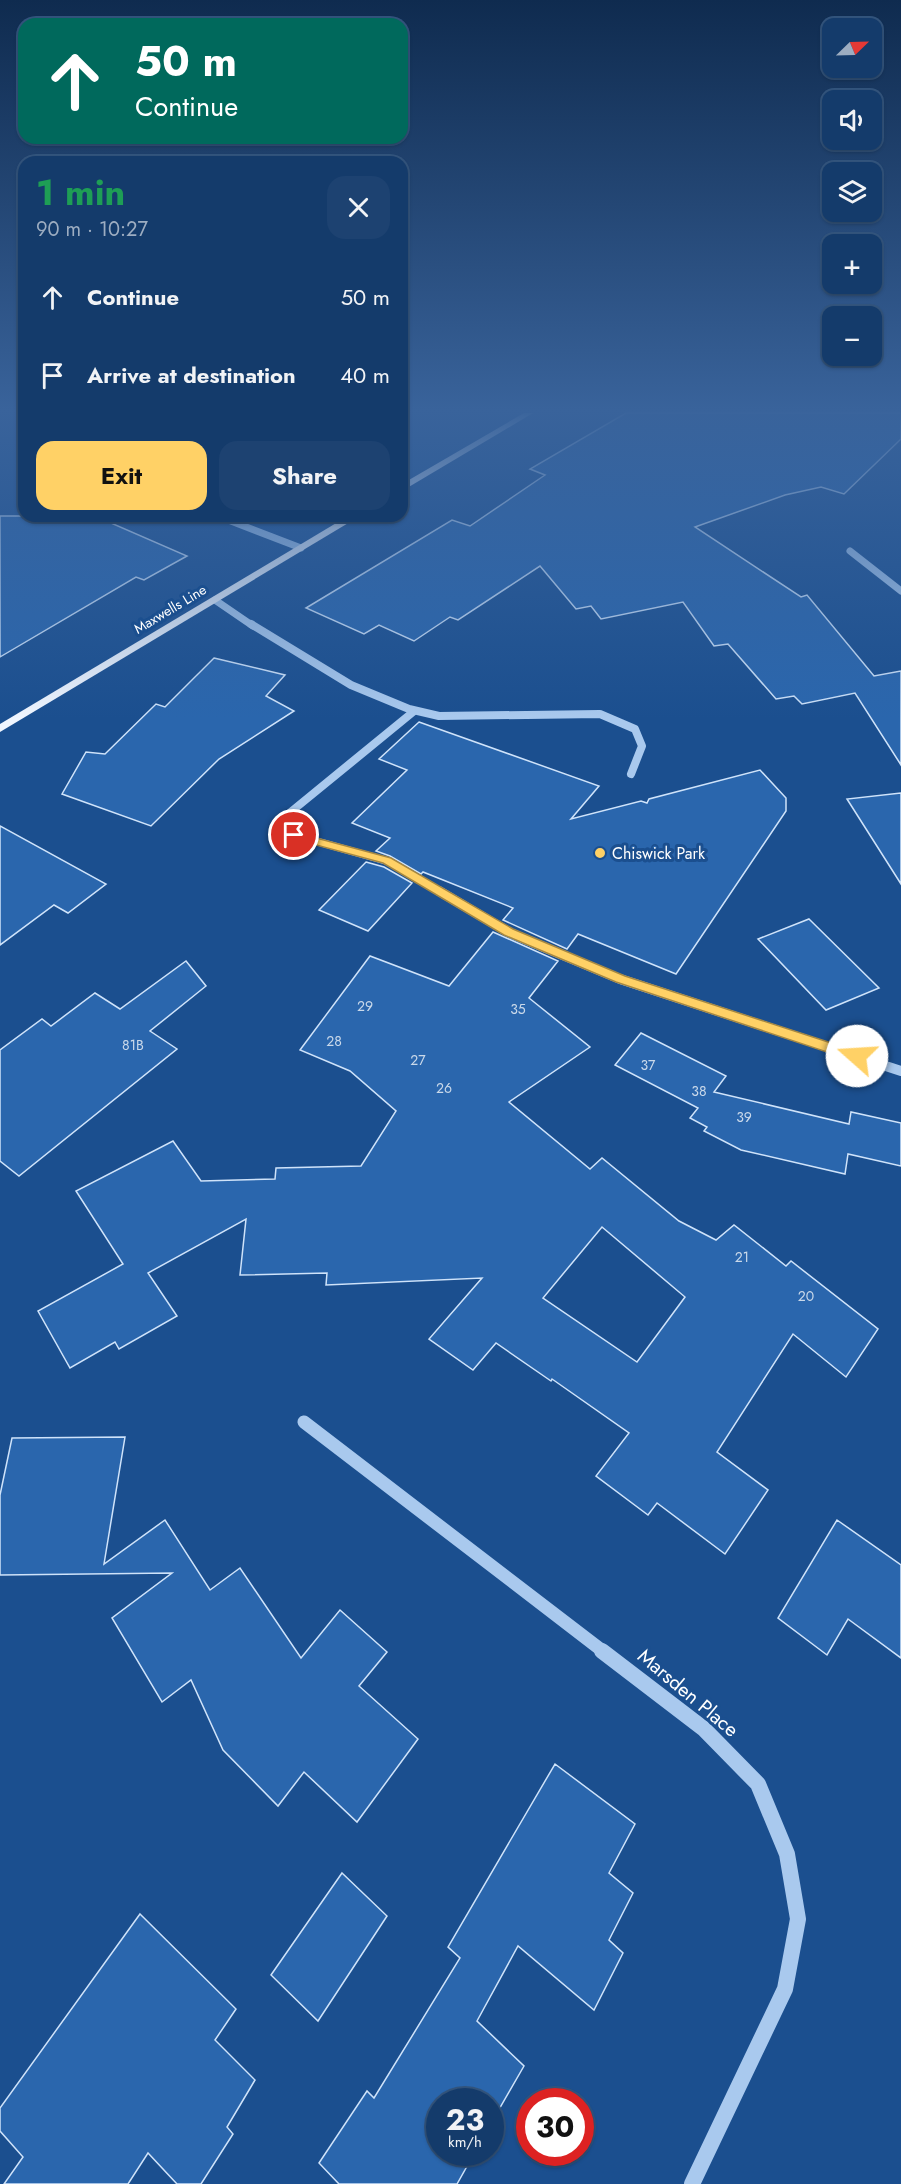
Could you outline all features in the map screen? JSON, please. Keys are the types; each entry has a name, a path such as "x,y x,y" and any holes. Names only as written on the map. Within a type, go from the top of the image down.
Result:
{"main road":[{"name":"Maxwells Line","path":"0,729 346,522"}],"street":[{"path":"234,522 301,548"},
{"path":"850,551 901,591"},
{"path":"215,600 324,672 413,712 439,716 600,714 635,729 642,746 632,774"},
{"path":"413,712 287,815 294,835 387,861 508,932 620,979 901,1071"},
{"name":"Marsden Place","path":"304,1422 704,1729 758,1784 787,1854 798,1919 785,1989 692,2184"}],"building":[{"path":"486,515 729,515 695,527 801,597 807,595 874,676 901,671 901,765 855,693 802,704 794,696 776,699 728,644 714,646 683,602 601,619 591,606 576,609 540,566 458,620 450,617 414,641 379,625 364,634 306,608 452,520 470,526"},
{"path":"0,516 18,516 18,522 109,522 187,556 144,580 136,577 0,657"},
{"path":"214,658 285,675 266,696 294,711 219,759 151,826 62,794 86,752 105,754 156,704 165,707"},
{"name":"Chiswick Park","path":"419,722 599,786 571,819 641,801 647,803 649,799 760,770 786,798 786,811 676,974 578,934 567,949 503,920 513,908 423,872 421,874 390,856 376,851 390,838 352,823 407,770 379,759"},
{"path":"901,793 901,884 847,799"},
{"path":"0,826 106,884 68,913 54,905 0,945"},
{"path":"366,862 384,867 412,883 368,931 319,910"},
{"path":"809,919 879,988 826,1010 758,939"},
{"path":"493,932 558,961 529,998 590,1047 509,1102 590,1169 602,1158 679,1221 716,1240 734,1225 786,1266 791,1261 878,1329 846,1377 793,1334 717,1452 768,1490 725,1554 657,1503 648,1515 596,1476 629,1433 496,1343 473,1370 429,1339 482,1278 326,1285 327,1273 240,1275 246,1219 148,1273 177,1316 119,1349 115,1342 70,1368 38,1311 123,1264 76,1191 173,1141 201,1181 275,1179 276,1168 361,1166 396,1111 350,1071 300,1050 370,956 449,986","holes":["602,1227 685,1297 637,1362 543,1298"]},
{"path":"186,961 206,986 150,1031 177,1049 19,1176 0,1161 0,1050 42,1019 51,1026 95,993 120,1009"},
{"path":"641,1033 726,1076 714,1092 849,1124 851,1112 901,1123 901,1166 848,1154 845,1174 741,1150 704,1131 707,1127 690,1118 698,1108 615,1065"},
{"path":"125,1437 104,1564 165,1520 210,1590 240,1568 301,1658 340,1610 387,1652 359,1686 418,1739 357,1822 304,1772 278,1806 223,1750 191,1680 162,1702 112,1618 172,1573 0,1575 0,1495 12,1438"},
{"path":"837,1520 901,1565 901,1658 848,1619 827,1655 778,1618"},
{"path":"555,1764 635,1824 609,1873 633,1893 609,1940 623,1953 594,2010 518,1946 477,2021 524,2066 504,2101 504,2088 426,2088 426,2166 467,2166 457,2184 339,2184 319,2163 367,2091 374,2098 460,1958 448,1947"},
{"path":"342,1873 387,1916 318,2021 271,1975"},
{"path":"140,1914 236,2009 215,2040 255,2080 227,2127 233,2134 201,2184 177,2184 148,2153 128,2184 4,2184 23,2157 0,2131 0,2108"}],"place":[{"name":"Chiswick Park","path":"600,853"}],"route":[{"path":"294,835 387,861 508,932 620,979 857,1056"}]}
